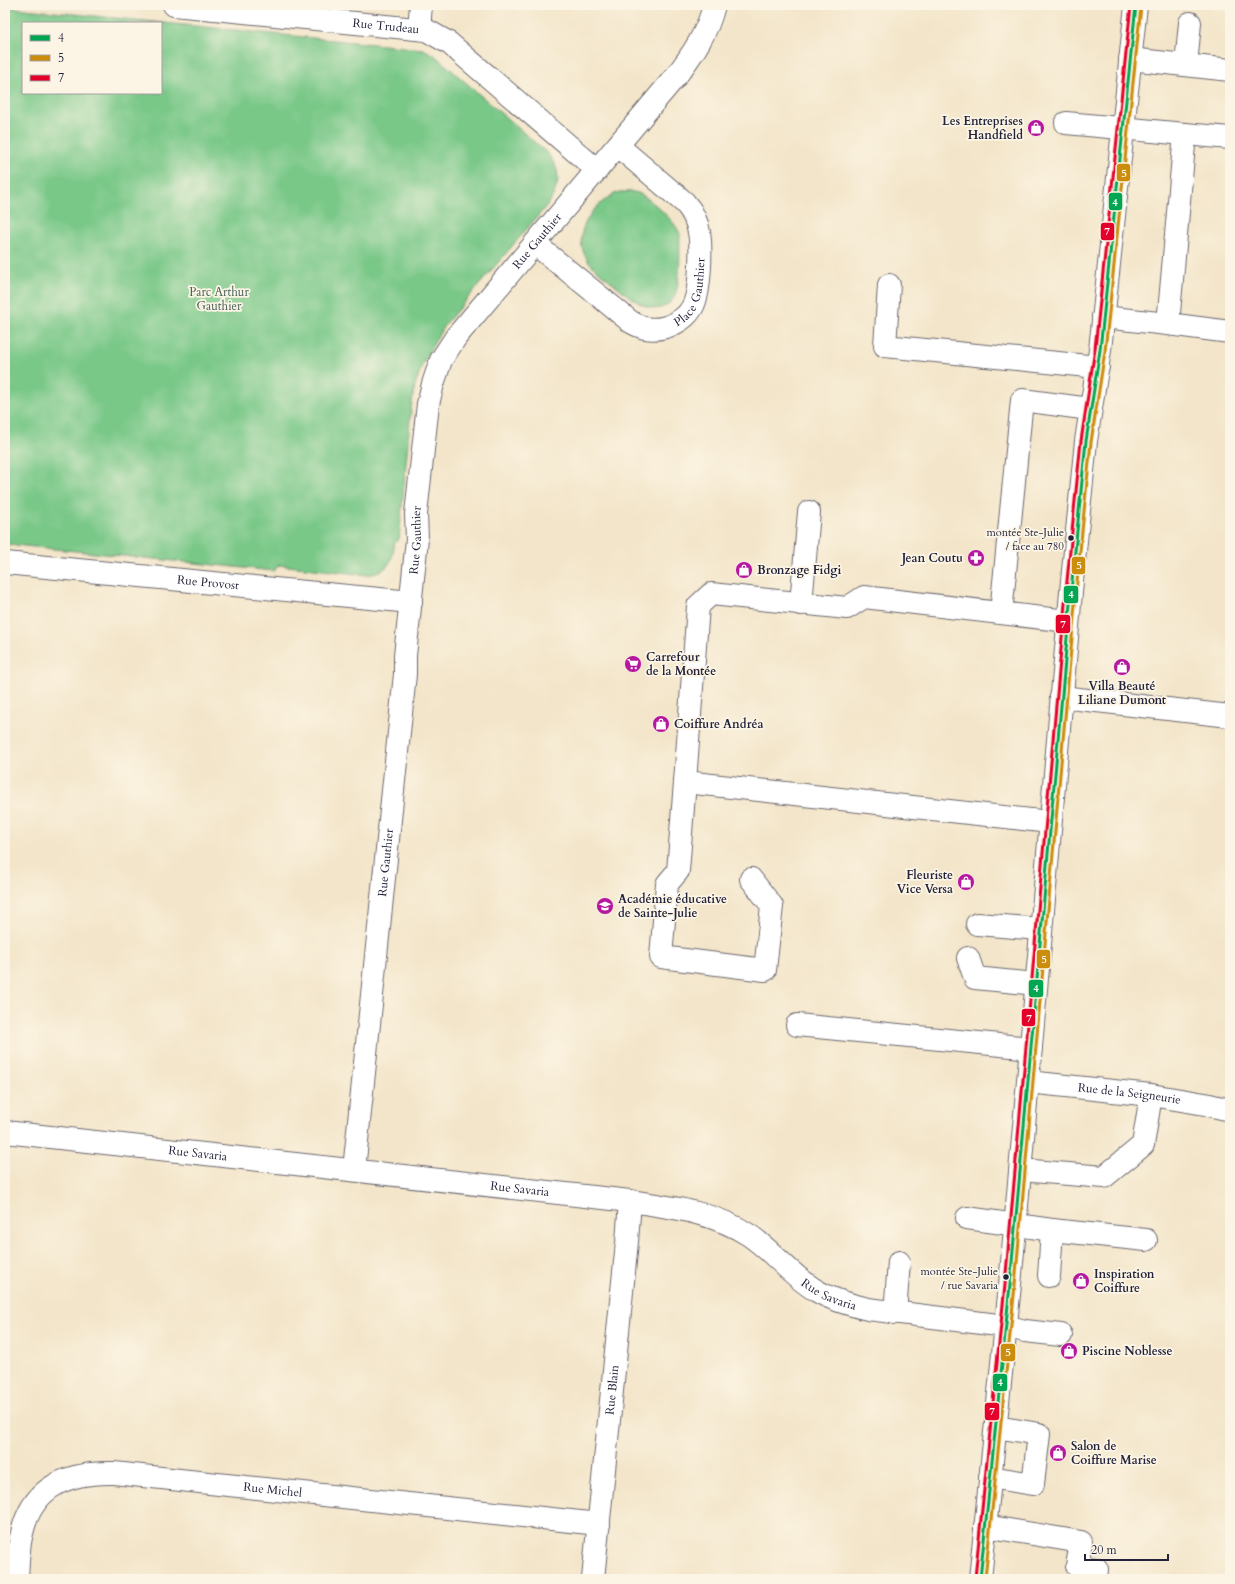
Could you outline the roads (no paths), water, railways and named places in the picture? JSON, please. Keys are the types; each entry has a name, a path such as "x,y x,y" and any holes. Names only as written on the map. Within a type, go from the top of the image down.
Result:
{"street":[{"name":"Rue Trudeau","path":"174,5 419,29 434,33 449,43 597,170"},
{"path":"419,29 421,5"},
{"name":"Rue Gauthier","path":"354,1170 405,674 405,656 417,538 416,514 425,422 436,372 444,354 456,336 676,76 706,28 714,5"},
{"path":"980,1579 1016,1224 1068,621 1090,409 1098,367 1136,5"},
{"path":"1186,65 1190,23"},
{"path":"1130,59 1230,70"},
{"path":"1066,123 1230,138"},
{"path":"1168,324 1185,134"},
{"name":"Place Gauthier","path":"535,244 631,322 645,328 653,329 672,325 685,317 695,300 698,283 701,250 699,226 691,210 685,203 618,146"},
{"path":"889,285 885,346 1098,367"},
{"path":"1103,317 1230,332"},
{"path":"1001,613 1022,400 1090,409"},
{"path":"801,604 809,512"},
{"name":"Rue Provost","path":"5,563 411,602"},
{"path":"751,880 772,906 766,970 661,958 667,884 678,871 698,606 712,594 847,608 864,597 1068,621"},
{"path":"1061,697 1230,716"},
{"path":"685,782 1050,822"},
{"path":"976,924 1041,929"},
{"path":"968,958 975,978 1036,984"},
{"path":"797,1025 1031,1048"},
{"name":"Rue de la Seigneurie","path":"1028,1082 1151,1095 1206,1104 1230,1110"},
{"path":"1020,1170 1104,1177 1143,1145 1151,1095"},
{"name":"Rue Savaria","path":"5,1132 630,1201 682,1210 708,1216 731,1225 749,1235 798,1277 817,1291 850,1305 895,1313 1006,1326 1025,1331 1061,1335"},
{"name":"Rue Blain","path":"593,1579 630,1201"},
{"path":"966,1218 1052,1230 1146,1240"},
{"path":"1048,1276 1052,1230"},
{"path":"895,1313 900,1262"},
{"path":"990,1477 1033,1484 1039,1434 996,1427"},
{"name":"Rue Michel","path":"17,1579 22,1533 27,1515 35,1502 47,1490 59,1482 77,1475 94,1472 598,1524"},
{"path":"985,1526 1089,1543 1077,1566 1097,1569 1096,1579"}],"place":[{"name":"Les Entreprises Handfield","path":"1036,128"},
{"name":"montée Ste-Julie / face au 780","path":"1071,538"},
{"name":"Jean Coutu","path":"976,558"},
{"name":"Bronzage Fidgi","path":"744,570"},
{"name":"Carrefour de la Montée","path":"633,664"},
{"name":"Villa Beauté Liliane Dumont","path":"1122,667"},
{"name":"Coiffure Andréa","path":"661,724"},
{"name":"Fleuriste Vice Versa","path":"966,882"},
{"name":"Académie éducative de Sainte-Julie","path":"605,906"},
{"name":"montée Ste-Julie / rue Savaria","path":"1006,1277"},
{"name":"Inspiration Coiffure","path":"1081,1281"},
{"name":"Piscine Noblesse","path":"1069,1351"},
{"name":"Salon de Coiffure Marise","path":"1058,1453"}],"park label":[{"name":"Parc Arthur Gauthier","path":"219,299"}]}
